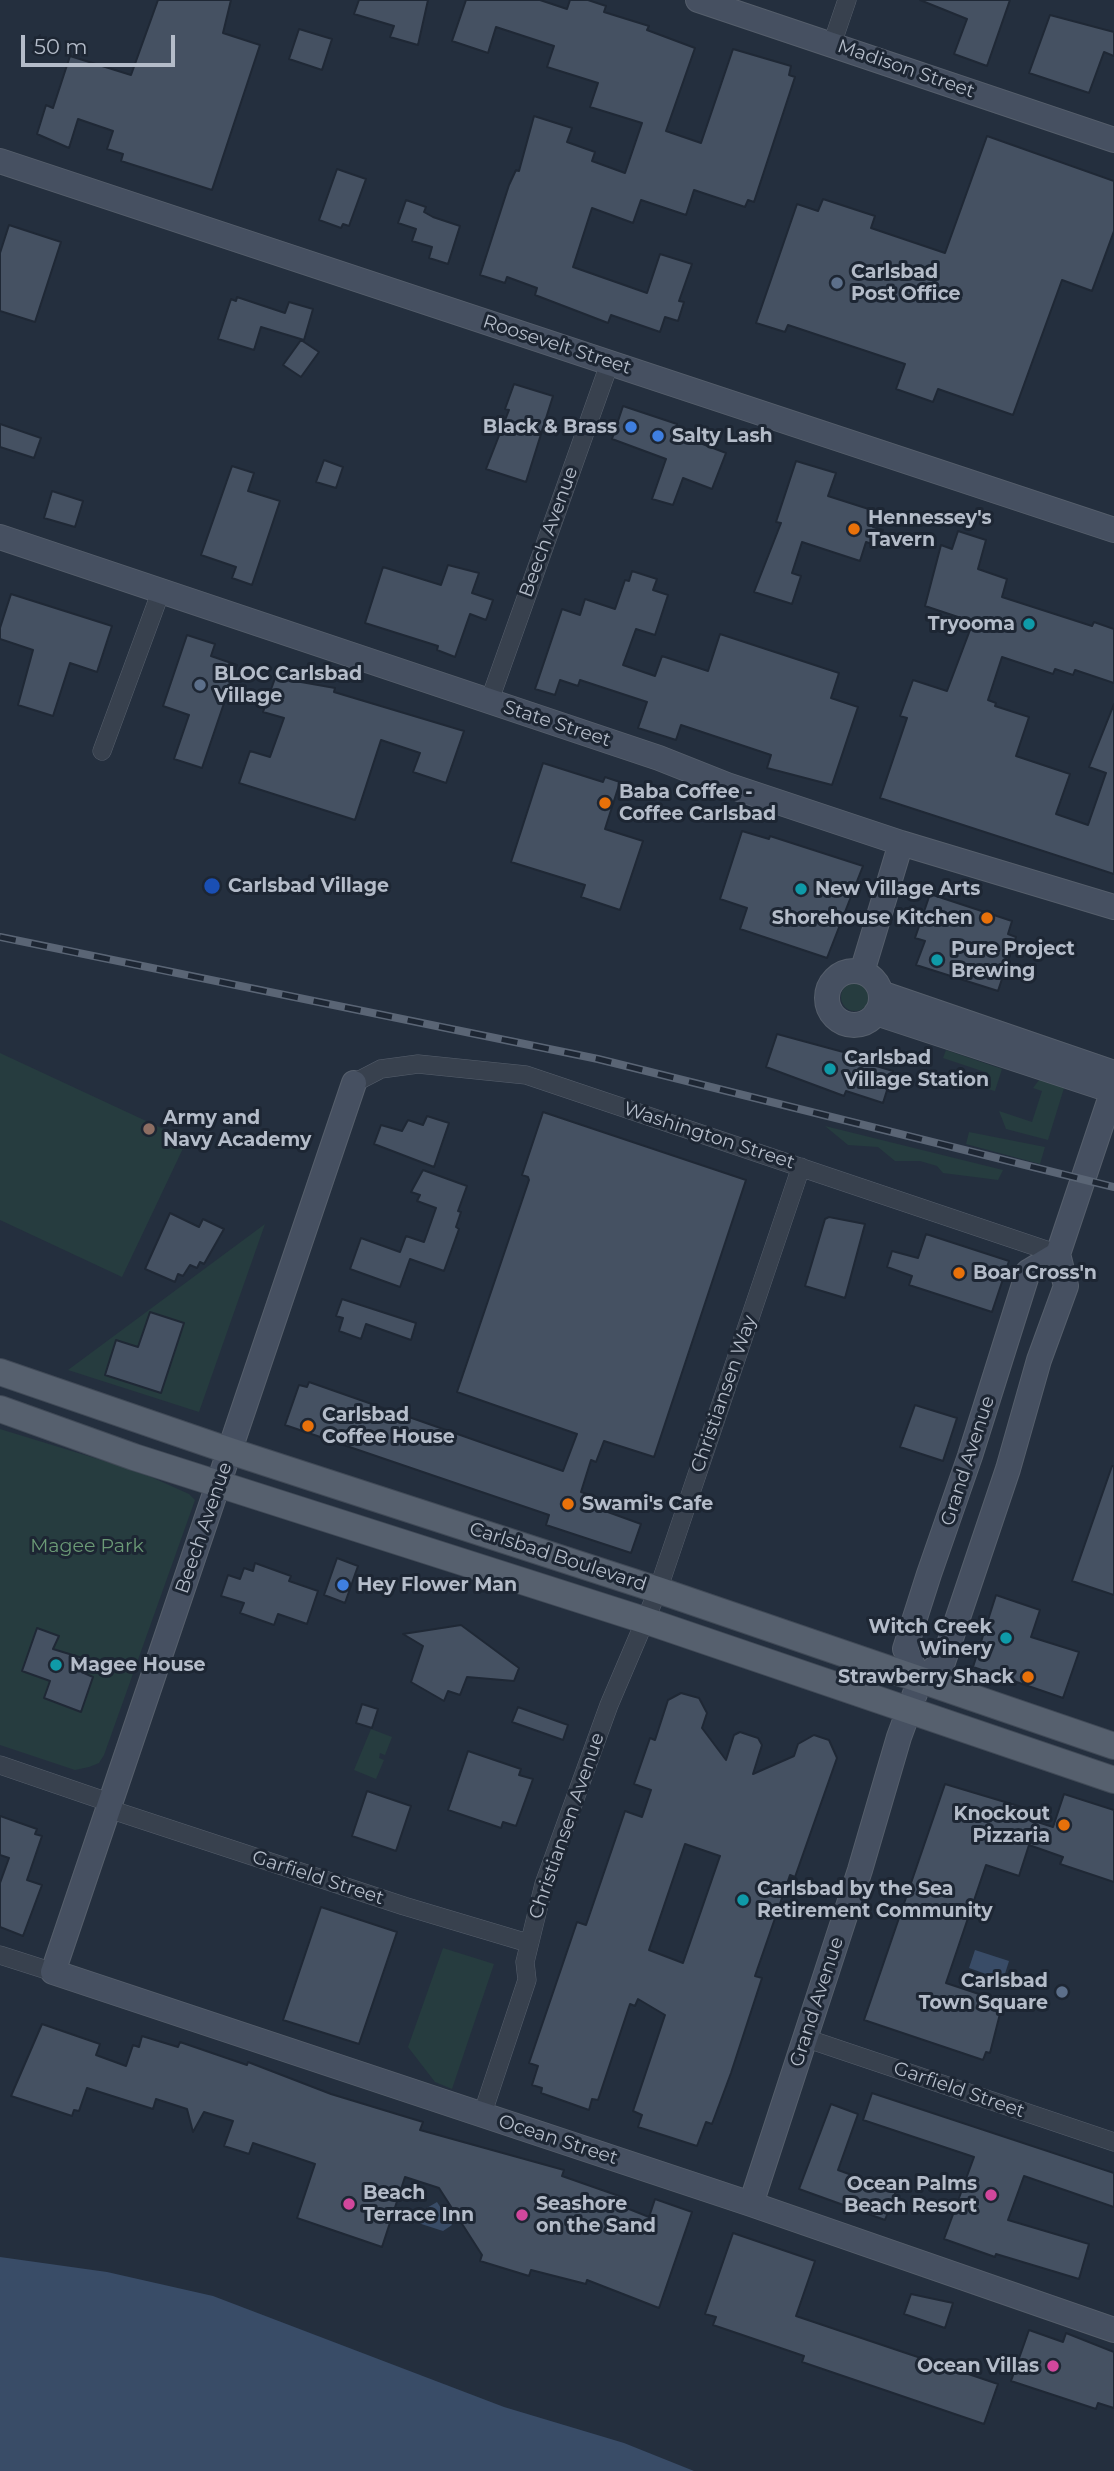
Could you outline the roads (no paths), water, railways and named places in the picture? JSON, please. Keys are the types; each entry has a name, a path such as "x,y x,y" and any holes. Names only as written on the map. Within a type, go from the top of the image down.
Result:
{"main road":[{"name":"Carlsbad Boulevard","path":"0,1372 230,1451 658,1590 1114,1745"},
{"name":"Carlsbad Boulevard","path":"0,1409 219,1483 644,1620 1114,1780"}],"street":[{"name":"Madison Street","path":"698,0 1114,140"},
{"path":"832,44 847,0"},
{"name":"Roosevelt Street","path":"0,161 1114,530"},
{"name":"Beech Avenue","path":"489,702 610,362"},
{"name":"State Street","path":"0,537 901,843 1114,907"},
{"path":"102,751 161,591"},
{"path":"862,972 901,843"},
{"path":"847,972 862,972 874,980 878,1003 861,1024 852,1025 835,1018 830,1011 827,992 834,979 847,972"},
{"path":"878,1003 1114,1083 1058,1254"},
{"name":"Washington Street","path":"354,1083 381,1069 418,1064 526,1075 1058,1254"},
{"name":"Beech Avenue","path":"53,1972 354,1083"},
{"name":"Christiansen Way","path":"644,1620 658,1590 801,1167"},
{"name":"Grand Avenue","path":"751,2204 909,1711 920,1680 943,1662 996,1506 1040,1360 1066,1286 1058,1254 1028,1272 929,1574 905,1649 920,1680"},
{"name":"Christiansen Avenue","path":"482,2115 527,1980 525,1962 528,1943 544,1884 609,1705 644,1620"},
{"name":"Garfield Street","path":"0,1765 110,1806 404,1906 528,1943"},
{"name":"Ocean Street","path":"0,1955 751,2204 1114,2330"},
{"name":"Garfield Street","path":"805,2038 1114,2142"}],"water":[{"path":"975,1950 1009,1961 1003,1980 969,1968"},
{"path":"437,2202 452,2225 443,2231 412,2221 413,2216"},
{"path":"0,2257 107,2272 213,2296 504,2407 624,2443 694,2471 0,2471"}],"railway":[{"path":"0,937 598,1059 1114,1187"}],"place":[{"name":"Carlsbad Post Office","path":"837,283"},
{"name":"Black & Brass","path":"631,427"},
{"name":"Salty Lash","path":"658,436"},
{"name":"Hennessey's Tavern","path":"854,529"},
{"name":"Tryooma","path":"1029,624"},
{"name":"BLOC Carlsbad Village","path":"200,685"},
{"name":"Baba Coffee - Coffee Carlsbad","path":"605,803"},
{"name":"Carlsbad Village","path":"212,886"},
{"name":"New Village Arts","path":"801,889"},
{"name":"Shorehouse Kitchen","path":"987,918"},
{"name":"Pure Project Brewing","path":"937,960"},
{"name":"Carlsbad Village Station","path":"830,1069"},
{"name":"Army and Navy Academy","path":"149,1129"},
{"name":"Boar Cross'n","path":"959,1273"},
{"name":"Carlsbad Coffee House","path":"308,1426"},
{"name":"Swami's Cafe","path":"568,1504"},
{"name":"Hey Flower Man","path":"343,1585"},
{"name":"Witch Creek Winery","path":"1006,1638"},
{"name":"Magee House","path":"56,1665"},
{"name":"Strawberry Shack","path":"1028,1677"},
{"name":"Knockout Pizzaria","path":"1064,1825"},
{"name":"Carlsbad by the Sea Retirement Community","path":"743,1900"},
{"name":"Carlsbad Town Square","path":"1062,1992"},
{"name":"Ocean Palms Beach Resort","path":"991,2195"},
{"name":"Beach Terrace Inn","path":"349,2204"},
{"name":"Seashore on the Sand","path":"522,2215"},
{"name":"Ocean Villas","path":"1053,2366"}],"park label":[{"name":"Magee Park","path":"87,1546"}]}
